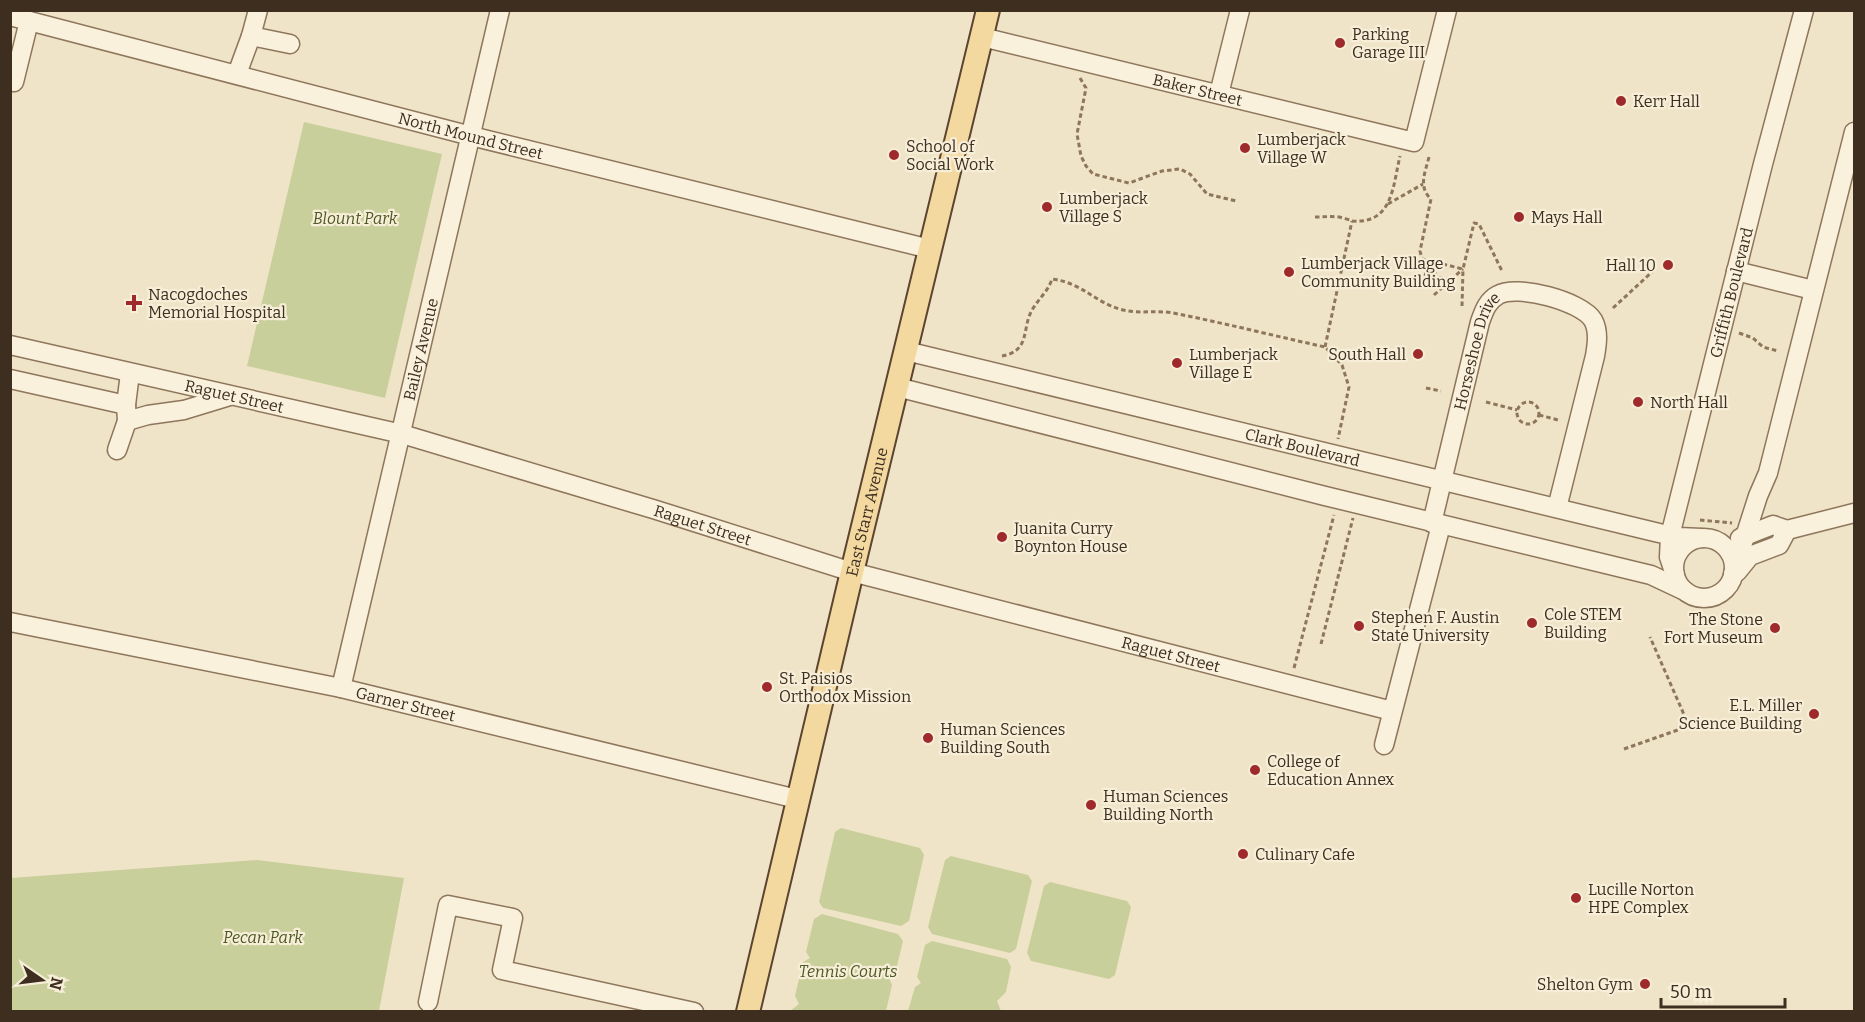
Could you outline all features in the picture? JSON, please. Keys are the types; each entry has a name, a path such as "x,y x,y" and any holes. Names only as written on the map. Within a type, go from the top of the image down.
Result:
{"main road":[{"name":"East Starr Avenue","path":"748,1011 988,10"}],"street":[{"path":"237,74 258,10"},
{"name":"Bailey Avenue","path":"341,688 500,10"},
{"path":"1219,94 1240,10"},
{"path":"1409,141 1447,10"},
{"name":"Griffith Boulevard","path":"1675,575 1669,557 1670,536 1804,10"},
{"name":"North Mound Street","path":"10,16 471,136 930,249"},
{"path":"14,82 29,21"},
{"path":"251,36 290,44"},
{"name":"Baker Street","path":"982,37 1409,141"},
{"path":"897,387 1437,524 1649,574 1694,596 1712,597 1728,586 1733,576 1758,495 1768,473 1854,132"},
{"path":"1736,271 1813,290"},
{"name":"Horseshoe Drive","path":"1384,745 1437,524 1442,482 1485,308 1498,295 1507,292 1528,293 1582,308 1593,320 1598,335 1595,356 1557,508"},
{"name":"Raguet Street","path":"10,345 402,434 653,509 852,572 1392,711"},
{"name":"Clark Boulevard","path":"906,351 1670,536 1729,540 1773,525 1787,530 1854,513"},
{"path":"117,450 126,413 130,373"},
{"path":"10,379 126,413 148,415 184,410 230,395"},
{"path":"1733,576 1750,556 1779,545 1787,530"},
{"path":"1685,591 1675,575 1674,566 1677,556 1691,542 1706,539 1720,543 1728,549 1732,558 1733,576"},
{"name":"Garner Street","path":"10,622 341,688 797,800"},
{"path":"428,1002 448,904 513,918 502,970 694,1011"}],"path":[{"path":"1075,72 1083,82 1085,91 1077,134 1081,156 1093,174 1128,183 1162,171 1180,169 1190,174 1207,195 1236,201"},
{"path":"1085,91 1090,87"},
{"path":"1388,204 1409,141"},
{"path":"1429,157 1423,184 1425,193 1431,199 1420,256 1422,259 1463,269"},
{"path":"1315,217 1336,217 1352,221 1368,220 1376,217 1388,204 1423,184"},
{"path":"1325,347 1352,221"},
{"path":"1462,306 1463,269 1474,223 1479,224 1502,271"},
{"path":"1434,276 1438,263"},
{"path":"1434,295 1463,269"},
{"path":"1613,308 1652,272"},
{"path":"1424,274 1450,280"},
{"path":"1731,331 1753,338 1763,347 1778,351"},
{"path":"1426,388 1441,391"},
{"path":"1486,402 1517,410"},
{"path":"1531,402 1537,406 1539,415 1535,422 1524,424 1518,419 1517,410 1524,403 1531,402"},
{"path":"1539,415 1558,420"},
{"path":"1321,644 1354,514"},
{"path":"1624,749 1689,726 1650,637"}],"green space":[{"name":"Blount Park","path":"304,122 442,154 385,398 247,366"},
{"name":"Tennis Courts","path":"841,828 920,848 924,855 909,921 901,926 823,908 819,902 835,832"},
{"name":"Tennis Courts","path":"951,856 1028,875 1032,881 1016,949 1010,953 932,934 928,927 945,860"},
{"name":"Pecan Park","path":"257,860 404,878 379,1011 11,1011 11,878"},
{"path":"1050,882 1127,901 1131,907 1115,975 1109,979 1031,961 1027,953 1044,886"},
{"name":"Tennis Courts","path":"822,914 898,934 903,941 896,970 888,976 892,985 886,1011 790,1011 799,1004 795,996 803,962 810,958 806,952 814,919"},
{"name":"Tennis Courts","path":"932,941 1007,959 1011,967 1006,992 997,1001 1001,1011 908,1011 915,987 921,983 917,977 925,945"}],"place":[{"name":"Parking Garage III","path":"1340,43"},
{"name":"Kerr Hall","path":"1621,101"},
{"name":"Lumberjack Village W","path":"1245,148"},
{"name":"School of Social Work","path":"894,155"},
{"name":"Lumberjack Village S","path":"1047,207"},
{"name":"Mays Hall","path":"1519,217"},
{"name":"Hall 10","path":"1668,265"},
{"name":"Lumberjack Village Community Building","path":"1289,272"},
{"name":"Nacogdoches Memorial Hospital","path":"134,303"},
{"name":"South Hall","path":"1418,354"},
{"name":"Lumberjack Village E","path":"1177,363"},
{"name":"North Hall","path":"1638,402"},
{"name":"Juanita Curry Boynton House","path":"1002,537"},
{"name":"Cole STEM Building","path":"1532,623"},
{"name":"Stephen F. Austin State University","path":"1359,626"},
{"name":"The Stone Fort Museum","path":"1775,628"},
{"name":"St. Paisios Orthodox Mission","path":"767,687"},
{"name":"E.L. Miller Science Building","path":"1814,714"},
{"name":"Human Sciences Building South","path":"928,738"},
{"name":"College of Education Annex","path":"1255,770"},
{"name":"Human Sciences Building North","path":"1091,805"},
{"name":"Culinary Cafe","path":"1243,854"},
{"name":"Lucille Norton HPE Complex","path":"1576,898"},
{"name":"Shelton Gym","path":"1645,984"}]}
